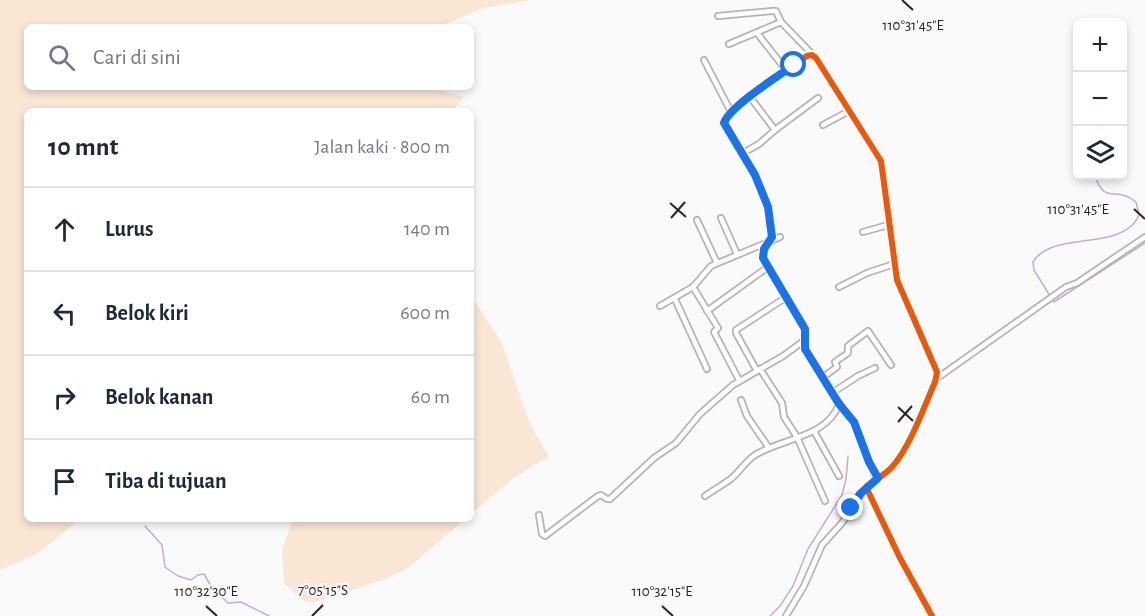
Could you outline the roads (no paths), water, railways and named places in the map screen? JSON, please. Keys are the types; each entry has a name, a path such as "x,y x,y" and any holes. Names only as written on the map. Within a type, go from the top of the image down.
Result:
{"street":[{"path":"718,16 776,12 781,22 816,58 881,161 888,225 901,292 937,372 936,379 906,445 894,465 866,487 842,523 822,545 804,586 786,616"},
{"path":"729,44 781,22"},
{"path":"757,33 786,70"},
{"path":"816,58 812,55 807,56 786,70 731,112 724,123 761,188 768,207 772,234 762,254 785,298 805,329 805,349 839,404 854,422 869,462 878,478"},
{"path":"705,60 731,112"},
{"path":"750,97 775,130"},
{"path":"742,153 759,144 818,99"},
{"path":"823,125 849,111"},
{"path":"721,218 737,254"},
{"path":"697,220 717,263"},
{"path":"862,232 888,225"},
{"path":"660,306 693,287 706,270 717,263 780,237"},
{"path":"936,379 1066,287 1077,283 1145,237"},
{"path":"839,287 867,273 894,264"},
{"path":"707,310 768,267"},
{"path":"693,287 718,328 714,332 739,380"},
{"path":"785,298 736,326 736,333 758,370 782,403 784,417 797,437 825,501"},
{"path":"675,299 706,369"},
{"path":"822,378 837,367 835,362 848,353 848,346 868,331 891,364"},
{"path":"539,515 544,536 598,496 610,498 654,458 676,443 700,414 739,380 783,356 805,340"},
{"path":"832,393 875,368"},
{"path":"741,400 747,417 769,448"},
{"path":"705,496 732,478 753,456 814,431 830,420 839,404"},
{"path":"814,431 839,476"},
{"path":"866,487 900,558 932,616"}],"waterway":[{"path":"1050,296 1034,270 1033,262 1043,252 1056,246 1118,234 1131,227 1139,215 1136,202 1123,195 1107,193 1097,180"},
{"path":"1052,299 1054,302 1145,243"},
{"path":"770,616 780,606 793,586 808,549 842,495 848,456"},
{"path":"145,526 162,545 165,567 178,576 191,580 204,574 211,586 228,603 241,602 269,616"}]}
